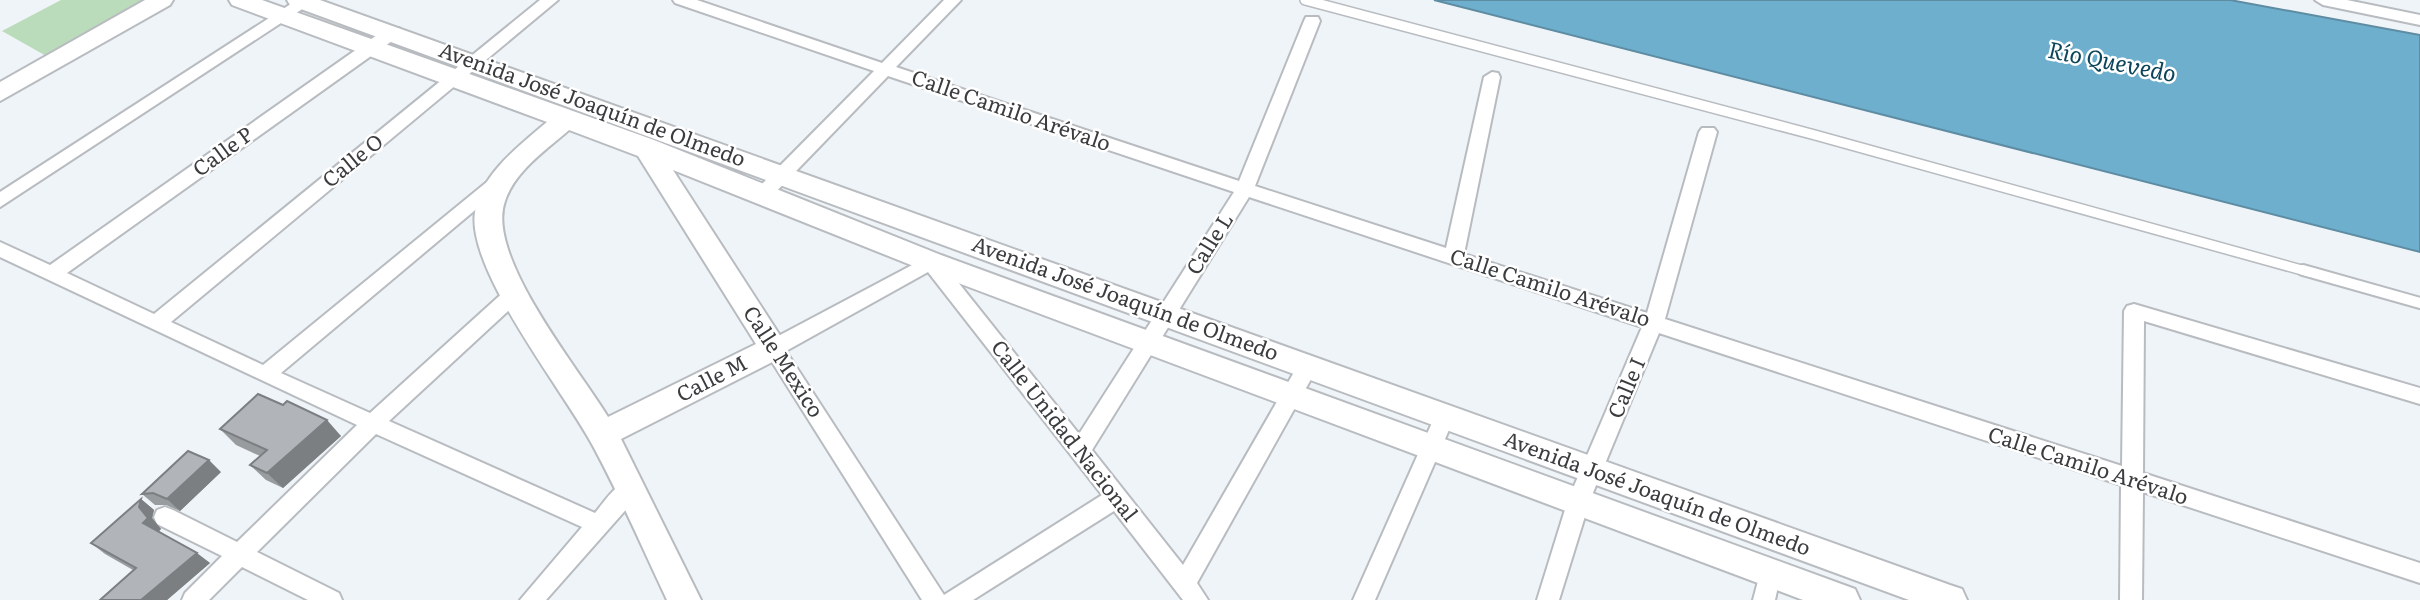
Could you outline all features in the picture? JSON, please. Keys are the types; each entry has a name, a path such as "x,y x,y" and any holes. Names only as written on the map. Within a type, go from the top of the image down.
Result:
{"main road":[{"path":"0,93 162,0"},
{"name":"Avenida José Joaquín de Olmedo","path":"240,0 296,6 393,32 463,70 566,119 646,149 773,184 1165,314 1950,600"},
{"name":"Avenida José Joaquín de Olmedo","path":"296,6 370,47 463,70 634,121 773,184 931,262 1579,500 1767,586 1843,600"},
{"path":"566,119 507,174 491,200 488,224 514,294 603,434 684,600"},
{"name":"Calle Mexico","path":"634,121 646,149 774,348"},
{"name":"Calle M","path":"603,434 774,348"}],"street":[{"name":"Calle O","path":"157,322 550,0"},
{"name":"Calle Camilo Arévalo","path":"681,0 1072,133 2420,573"},
{"path":"773,184 953,0"},
{"path":"2323,0 2420,20"},
{"path":"0,201 296,6"},
{"name":"Calle L","path":"1079,452 1147,340 1245,189 1312,21"},
{"name":"Calle P","path":"54,272 393,32"},
{"path":"1454,257 1492,77"},
{"name":"Calle I","path":"1548,600 1579,500 1654,322 1708,132"},
{"path":"265,375 507,174"},
{"path":"0,249 54,272 265,375 598,524"},
{"name":"Calle M","path":"774,348 931,262"},
{"name":"Calle Unidad Nacional","path":"931,262 1191,592"},
{"path":"193,600 374,422 514,294"},
{"path":"2131,600 2134,311 2420,396"},
{"name":"Calle Mexico","path":"774,348 935,600"},
{"path":"1191,592 1308,366"},
{"path":"1364,600 1445,416"},
{"path":"531,600 630,489"},
{"path":"953,600 1116,498"},
{"path":"165,517 331,600"}],"lane":[{"path":"1305,0 1815,135 2420,303"}],"green space":[{"path":"61,0 146,0 48,57 2,31"}],"water":[{"name":"Río Quevedo","path":"1434,0 2230,0 2420,35 2420,252"}],"building":[{"path":"258,394 283,405 287,401 327,420 267,473 250,465 267,450 220,429"},
{"path":"188,451 209,460 167,499 153,493 142,494"},
{"path":"141,499 139,507 148,518 143,523 197,553 141,600 100,600 136,568 91,543"}]}
